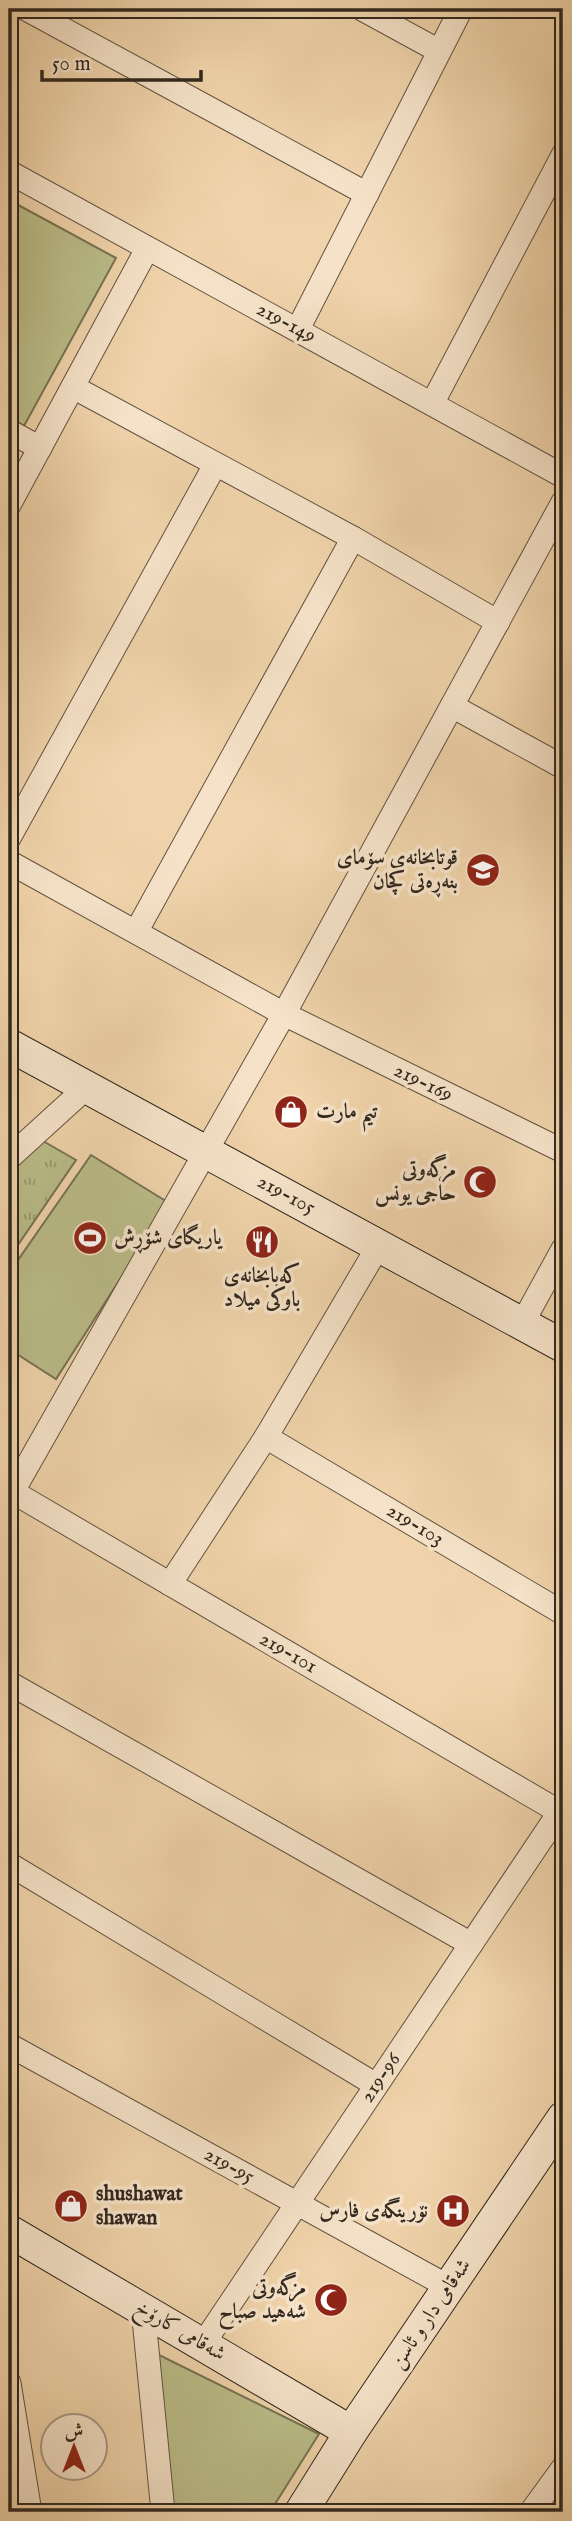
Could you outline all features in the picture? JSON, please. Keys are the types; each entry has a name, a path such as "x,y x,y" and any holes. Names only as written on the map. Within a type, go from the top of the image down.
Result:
{"street":[{"path":"26,9 367,194"},
{"path":"362,9 439,51"},
{"path":"298,329 461,9"},
{"path":"433,402 563,155"},
{"name":"219-149","path":"9,173 433,402 563,476"},
{"path":"9,505 147,249"},
{"path":"73,387 353,538 498,622"},
{"path":"9,431 40,448"},
{"path":"9,838 215,465"},
{"path":"11,1494 284,1014 563,502"},
{"path":"136,932 353,538"},
{"path":"452,706 563,767"},
{"name":"219-169","path":"9,862 284,1014 563,1151"},
{"name":"219-105","path":"9,1045 563,1346"},
{"path":"9,1158 87,1087"},
{"path":"170,1584 266,1437 379,1245"},
{"path":"523,1322 563,1249"},
{"name":"219-103","path":"266,1437 563,1612"},
{"name":"219-101","path":"11,1494 562,1811"},
{"path":"9,1683 471,1944"},
{"name":"219-96","path":"203,2344 562,1811"},
{"path":"9,1864 376,2085"},
{"name":"219-95","path":"9,2045 449,2287"},
{"name":"شەقامی دار و ئاسن","path":"301,2512 351,2432 563,2118"},
{"name":"شەقامی کارۆخ","path":"9,2231 351,2432"},
{"path":"143,2309 163,2512"},
{"path":"9,2383 30,2512"},
{"path":"531,2512 563,2468"}],"green space":[{"path":"9,200 116,258 24,426 9,418"},
{"path":"43,1141 76,1160 9,1258 9,1170"},
{"name":"یاریگای شۆڕش","path":"91,1155 169,1203 56,1379 9,1349 9,1273"},
{"path":"155,2353 319,2434 270,2512 171,2512"}],"place":[{"name":"قوتابخانەی سۆمای بنەڕەتی کچان","path":"483,870"},
{"name":"تيم مارت","path":"291,1112"},
{"name":"مزگەوتی حاجی یونس","path":"480,1182"},
{"name":"یاریگای شۆڕش","path":"90,1238"},
{"name":"کەبابخانەی باوکی میلاد","path":"262,1242"},
{"name":"shushawat shawan","path":"71,2206"},
{"name":"نۆرینگەی فارس","path":"453,2211"},
{"name":"مزگه‌وتی شه‌هید صباح","path":"331,2300"}]}
